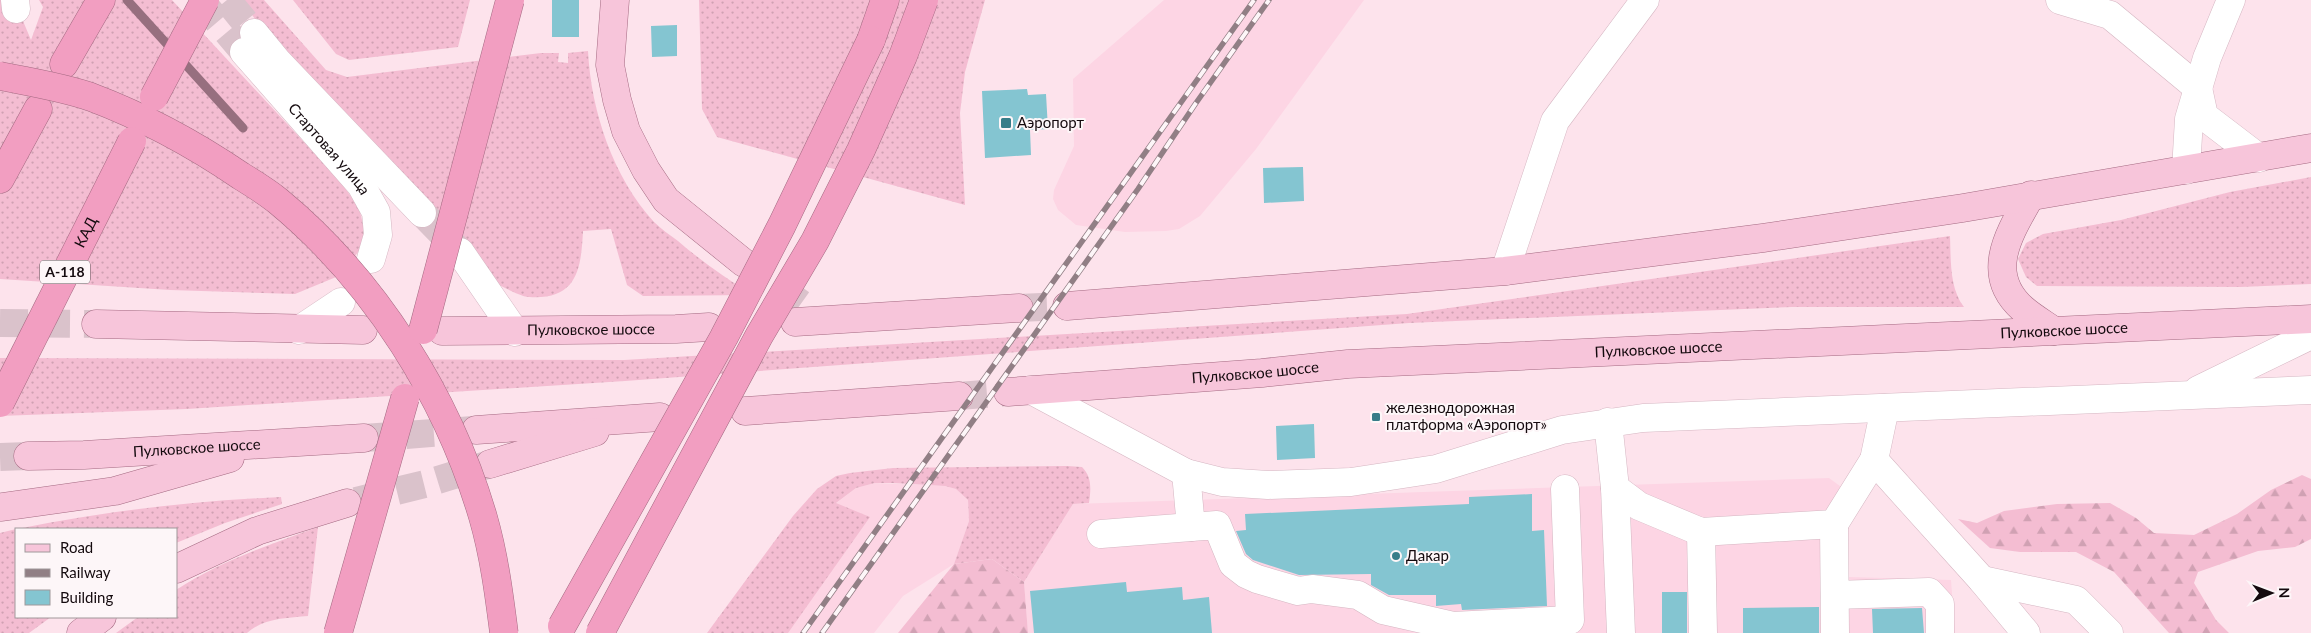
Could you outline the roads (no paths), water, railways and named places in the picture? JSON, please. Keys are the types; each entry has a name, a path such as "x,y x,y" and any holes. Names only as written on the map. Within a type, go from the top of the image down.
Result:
{"highway":[{"path":"64,64 101,0"},
{"path":"154,97 205,0"},
{"path":"433,330 510,0"},
{"path":"560,630 724,337 782,225 871,40 885,0"},
{"path":"600,633 758,336 819,233 865,141 903,56 924,0"},
{"path":"0,76 89,96 152,123 215,158 278,200 326,245 372,301 406,349 436,402 459,452 483,517 497,575 504,633"},
{"path":"0,179 38,109"},
{"name":"КАД","path":"0,403 132,141"},
{"path":"338,633 405,398"}],"main road":[{"path":"615,0 610,37 610,65 626,131 646,170 666,200 744,263"},
{"path":"1068,306 1505,272 1963,208 2311,148"},
{"path":"2031,195 2003,249 2001,268 2007,288 2022,308 2054,331"},
{"path":"807,316 1020,308"},
{"name":"Пулковское шоссе","path":"1019,391 1262,373 1348,364 2311,318"},
{"path":"96,324 362,330"},
{"name":"Пулковское шоссе","path":"433,330 515,332 709,327"},
{"path":"745,411 959,396"},
{"path":"476,430 652,417 490,464"},
{"name":"Пулковское шоссе","path":"28,456 364,438"},
{"path":"2,507 115,491 279,444"},
{"path":"178,568 258,532 348,503"},
{"path":"81,633 101,618"}],"street":[{"path":"1505,272 1555,121 1645,0"},
{"path":"2060,0 2110,15 2198,88 2204,116 2259,158"},
{"path":"2186,170 2189,119 2208,58 2230,0"},
{"name":"Стартовая улица","path":"370,259 378,235 376,212 361,185 249,43 276,61 422,213"},
{"path":"460,252 515,332"},
{"path":"299,330 341,302"},
{"path":"2188,395 2311,335"},
{"path":"1019,391 1186,473 1222,482 1268,485 1359,481 1436,469 1562,430 1608,422 1653,418 2311,390"},
{"path":"1836,633 1834,524 1874,460 1885,408"},
{"path":"1608,422 1615,488 1621,633"},
{"path":"1874,460 1982,580 2026,633"},
{"path":"1186,473 1190,527"},
{"path":"1615,488 1639,506 1701,532 1834,524"},
{"path":"1101,534 1217,525 1233,564 1246,574 1257,579 1298,591 1312,589 1358,595 1383,610 1453,626 1570,620 1565,489"},
{"path":"1701,532 1703,633"},
{"path":"1982,580 2076,600 2109,633"},
{"path":"1835,595 1929,592 1940,604 1940,633"}],"waterway":[{"path":"127,0 243,128"}],"tunnel":[{"path":"200,0 244,52"},
{"path":"227,0 254,33"},
{"path":"422,213 460,252"},
{"path":"744,263 803,305"},
{"path":"1019,308 1067,306"},
{"path":"0,323 96,324"},
{"path":"959,396 1008,392"},
{"path":"364,438 473,430"},
{"path":"0,457 28,456"},
{"path":"356,501 425,484 490,464"}],"railway":[{"path":"803,633 1254,0"},
{"path":"822,633 1138,189 1269,0"}],"place":[{"name":"Аэропорт","path":"1006,123"},
{"name":"железнодорожная платформа «Аэропорт»","path":"1376,417"},
{"name":"Дакар","path":"1396,556"}]}
